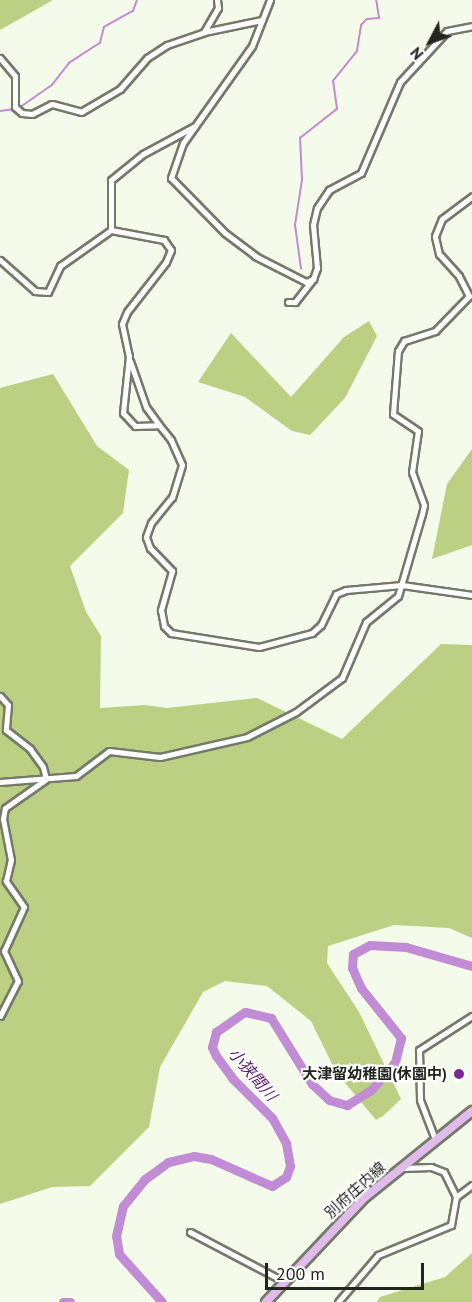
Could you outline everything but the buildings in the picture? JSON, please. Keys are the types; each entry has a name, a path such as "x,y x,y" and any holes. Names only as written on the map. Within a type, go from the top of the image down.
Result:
{"main road":[{"name":"別府庄内線","path":"266,1302 329,1231 400,1168 472,1111"}],"street":[{"path":"204,32 218,8 217,0"},
{"path":"270,0 236,74 196,125 171,171 181,191 255,256 295,279 306,282 313,279"},
{"path":"0,58 15,76 15,107 22,113 32,114 52,104 73,112 99,104 120,89 147,58 167,45 204,32 262,20"},
{"path":"288,302 295,302 313,279 318,261 313,225 328,190 361,173 389,100 406,74 447,31 472,27"},
{"path":"111,230 111,180 143,154 196,125"},
{"path":"0,782 76,776 109,750 152,758 230,742 296,712 342,678 363,627 395,602 402,585 424,505 412,472 418,431 393,414 398,351 404,341 435,331 469,296 459,276 439,254 435,236 442,219 472,196"},
{"path":"0,260 35,291 48,292 60,266 111,230 164,240 171,250 166,262 127,312 122,336 146,407 175,447 182,465 172,497 151,523 146,537 150,548 172,571 161,610 164,626 171,633 249,647 272,645 318,630 340,591 402,585 472,595"},
{"path":"129,356 123,413 135,426 159,425"},
{"path":"0,696 8,705 6,730 30,749 44,767 46,779"},
{"path":"0,1016 18,981 4,951 24,907 6,881 10,850 3,819 5,808 46,779"},
{"path":"435,1139 420,1101 419,1050 472,1016"},
{"path":"338,1302 378,1255 451,1225 456,1197 444,1172 431,1167 400,1168"},
{"path":"456,1197 472,1185"},
{"path":"190,1232 285,1282"}],"green space":[{"path":"0,0 53,0 0,30"},
{"path":"369,321 377,336 345,398 310,435 292,431 245,397 198,382 231,333 291,397 344,337"},
{"path":"53,374 97,446 129,470 123,513 70,566 86,612 101,636 100,708 145,705 167,708 257,698 342,739 441,644 472,645 472,938 449,928 394,925 328,946 327,963 359,1012 401,1099 376,1120 336,1072 311,1021 267,986 225,981 203,992 160,1067 149,1127 90,1186 52,1187 0,1204 0,388"},
{"path":"472,449 472,545 432,559 447,484"},
{"path":"472,1253 472,1302 377,1302 380,1297 445,1277"}],"waterway":[{"path":"19,108 52,85 69,63 100,43 104,27 133,11 137,0"},
{"path":"301,269 295,225 302,180 300,138 337,109 333,81 357,51 361,25 367,19 379,18 376,0"},
{"path":"0,111 14,109"},
{"name":"小狭間川","path":"162,1302 119,1254 116,1236 123,1206 145,1179 168,1162 194,1156 211,1159 272,1186 286,1177 290,1166 286,1143 272,1118 233,1079 216,1056 212,1047 216,1032 245,1012 271,1018 312,1084 329,1100 347,1105 371,1090 395,1062 401,1038 361,988 352,968 353,954 370,945 406,947 472,966"},
{"name":"小狭間川","path":"63,1302 70,1302"}],"place":[{"name":"大津留幼稚園(休園中)","path":"459,1074"}]}
